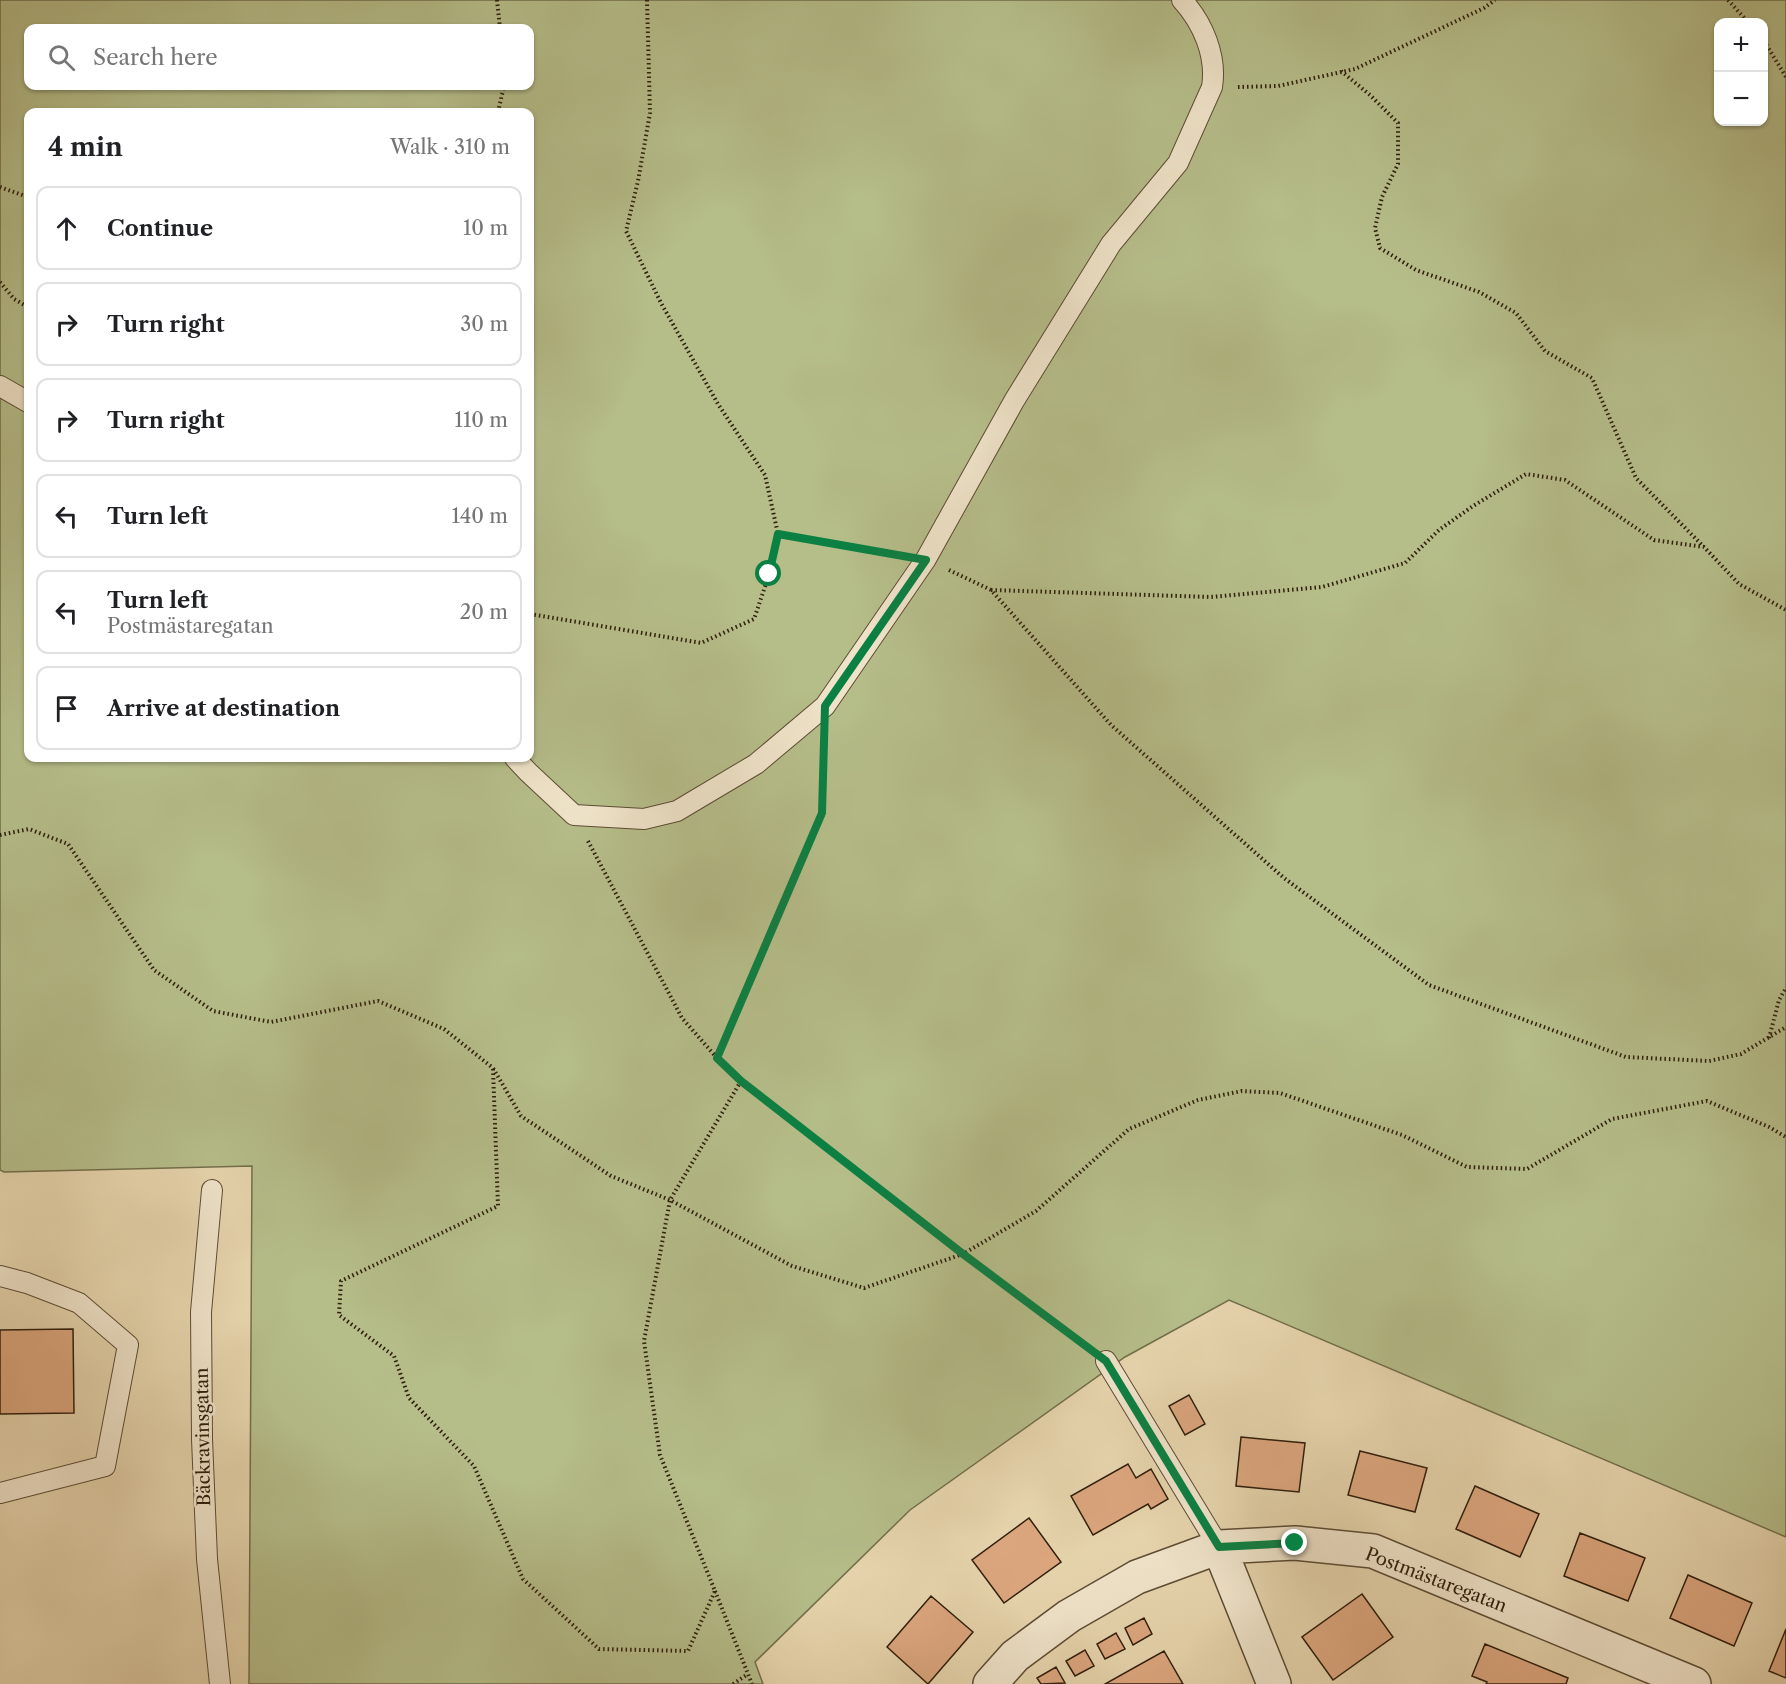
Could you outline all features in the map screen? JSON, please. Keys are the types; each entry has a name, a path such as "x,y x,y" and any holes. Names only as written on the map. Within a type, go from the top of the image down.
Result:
{"street":[{"name":"Postmästaregatan","path":"990,1684 1015,1656 1069,1616 1137,1577 1219,1547 1295,1543 1373,1551 1694,1684"},
{"path":"1219,1547 1274,1684"}],"lane":[{"path":"519,762 574,815 644,819 677,811 756,764 825,706 926,560 1014,401 1111,244 1178,163 1212,87 1214,74 1205,32 1182,0"},
{"path":"0,386 24,400"},
{"name":"Bäckravinsgatan","path":"212,1190 201,1312 202,1439 207,1559 220,1684"},
{"path":"0,1276 27,1282 79,1303 128,1345 105,1466 0,1493"},
{"path":"1106,1361 1219,1547"}],"path":[{"path":"497,0 500,24"},
{"path":"534,615 701,643 754,619 769,574 778,534 765,475 718,404 662,303 626,231 650,113 647,0"},
{"path":"1212,87 1278,86 1355,69 1484,8 1495,0"},
{"path":"1728,0 1744,18"},
{"path":"1768,48 1786,77"},
{"path":"1341,71 1370,95 1398,123 1398,165 1382,197 1375,228 1380,248 1416,270 1479,292 1516,314 1545,351 1592,378 1635,478 1739,584 1786,610"},
{"path":"499,108 503,90"},
{"path":"0,187 24,196"},
{"path":"0,282 14,299 24,305"},
{"path":"778,534 926,560 991,590 1211,597 1322,587 1405,563 1439,531 1473,506 1526,474 1565,480 1654,540 1704,547"},
{"path":"991,590 1111,725 1284,878 1429,985 1626,1057 1709,1060 1741,1054 1786,1027"},
{"path":"717,1058 822,813 825,706"},
{"path":"574,815 682,1018 717,1058 741,1081 963,1254 1106,1361"},
{"path":"0,835 30,829 68,844 154,970 213,1011 271,1022 378,1001 444,1029 493,1068 521,1116 611,1176 670,1200 792,1266 864,1288 963,1254 1036,1211 1129,1129 1198,1100 1242,1091 1280,1093 1402,1135 1467,1167 1527,1169 1612,1119 1707,1101 1769,1127 1786,1137"},
{"path":"1769,1038 1779,1000 1786,988"},
{"path":"493,1068 498,1206 341,1281 339,1316 394,1356 409,1398 474,1466 523,1579 599,1649 688,1651 715,1591"},
{"path":"741,1081 670,1200 644,1341 660,1455 752,1684"},
{"path":"733,1684 748,1674"}],"green space":[{"path":"0,0 1786,0 1786,1537 1229,1300 1125,1357 910,1510 755,1662 763,1684 249,1684 252,1166 4,1172 0,1170"}],"building":[{"path":"73,1329 74,1413 0,1414 0,1330"},
{"path":"1189,1395 1205,1424 1185,1435 1169,1406"},
{"path":"1241,1437 1305,1443 1299,1492 1236,1486"},
{"path":"1360,1451 1427,1468 1415,1512 1348,1495"},
{"path":"1128,1464 1136,1478 1151,1469 1168,1499 1151,1509 1148,1504 1093,1535 1071,1496"},
{"path":"1475,1486 1539,1514 1520,1557 1456,1529"},
{"path":"1029,1518 1061,1562 1004,1603 972,1560"},
{"path":"1580,1533 1645,1558 1628,1601 1564,1576"},
{"path":"1688,1575 1752,1603 1734,1646 1670,1618"},
{"path":"1362,1594 1393,1637 1333,1680 1302,1637"},
{"path":"931,1596 973,1632 928,1684 887,1647"},
{"path":"1144,1618 1152,1634 1133,1645 1125,1628"},
{"path":"1786,1629 1786,1678 1769,1671"},
{"path":"1116,1633 1125,1649 1105,1659 1097,1644"},
{"path":"1485,1644 1568,1678 1566,1684 1486,1684 1487,1682 1472,1676"},
{"path":"1085,1650 1094,1666 1075,1676 1066,1661"},
{"path":"1164,1651 1183,1684 1105,1684"},
{"path":"1056,1667 1065,1683 1041,1684 1037,1678"}],"route":[{"path":"769,574 778,534 926,560 825,706 822,813 717,1058 741,1081 963,1254 1106,1361 1219,1547 1295,1543"}]}
